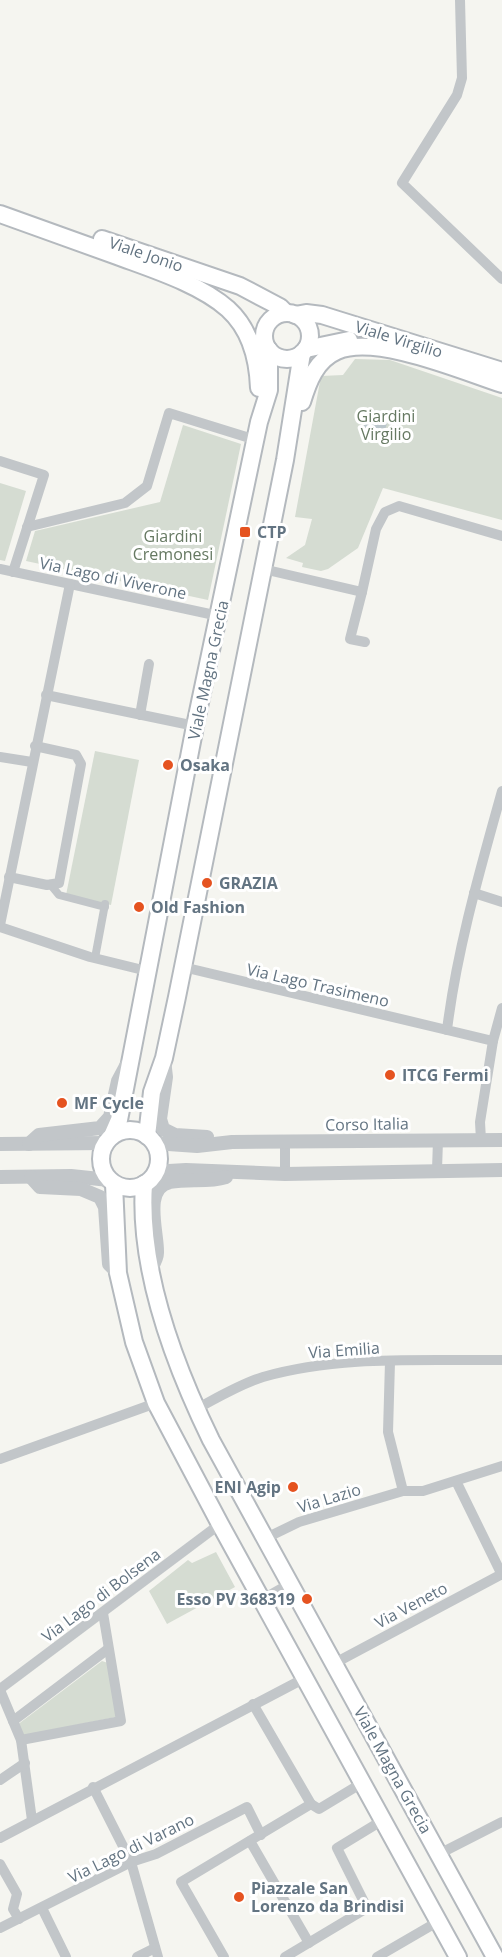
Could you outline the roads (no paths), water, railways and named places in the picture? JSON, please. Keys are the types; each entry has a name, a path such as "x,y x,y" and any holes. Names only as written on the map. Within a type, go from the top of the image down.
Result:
{"main road":[{"name":"Viale Jonio","path":"0,204 240,286 291,314"},
{"name":"Viale Jonio","path":"0,214 209,289 228,300 258,329 266,345"},
{"name":"Viale Jonio","path":"162,273 208,295 228,309 240,324 251,344 258,369 259,422"},
{"path":"291,314 301,318 308,329 309,336 304,351 295,357 281,358 266,345 266,327 274,317 291,314"},
{"name":"Viale Virgilio","path":"291,314 322,315 502,371"},
{"name":"Viale Virgilio","path":"304,351 356,339 376,341 502,384"},
{"name":"Viale Magna Grecia","path":"106,1136 119,1120 195,726 259,422 269,390 266,345"},
{"name":"Viale Virgilio","path":"285,460 308,381 322,362 337,351 356,346 417,355"},
{"name":"Viale Magna Grecia","path":"154,1136 152,1092 164,1058 183,967 285,460 304,351"},
{"path":"123,1131 136,1131 154,1136 159,1159 151,1184 124,1188 112,1182 101,1162 106,1136 123,1131"},
{"name":"Viale Magna Grecia","path":"112,1182 118,1273 134,1342 156,1403 458,1957"},
{"name":"Viale Magna Grecia","path":"151,1184 142,1209 150,1270 165,1330 196,1409 495,1957"}],"street":[{"path":"460,0 462,78 457,95 402,183 502,279"},
{"path":"27,527 125,503 147,486 169,413 256,440"},
{"path":"0,461 44,475 13,572"},
{"path":"365,642 350,639 376,529 385,512 399,506 502,536"},
{"name":"Via Lago di Viverone","path":"0,569 219,616"},
{"path":"263,569 362,592"},
{"path":"69,584 0,926 95,958 147,971"},
{"path":"140,715 149,664"},
{"path":"46,696 195,726"},
{"path":"9,878 50,884 59,883 81,764 76,755 36,746"},
{"path":"0,757 32,762"},
{"path":"447,1030 450,1001 474,893 502,791"},
{"path":"50,884 59,895 105,905 95,958"},
{"path":"474,893 502,902"},
{"name":"Via Lago Trasimeno","path":"183,967 493,1041"},
{"path":"481,1140 480,1122 493,1041 502,1008"},
{"path":"0,1144 29,1144 106,1136"},
{"name":"Corso Italia","path":"154,1136 197,1146 232,1142 502,1140"},
{"path":"438,1140 438,1170"},
{"path":"285,1142 285,1174"},
{"path":"151,1184 169,1171 285,1174 502,1170"},
{"path":"0,1177 71,1176 112,1182"},
{"name":"Viale Magna Grecia","path":"31,1177 40,1187 81,1190 100,1197 105,1207 109,1264 118,1273"},
{"name":"Via Emilia","path":"196,1409 260,1378 309,1367 390,1362 502,1360"},
{"path":"390,1362 388,1432 403,1491"},
{"path":"0,1459 156,1403"},
{"path":"502,1466 456,1481 502,1574"},
{"name":"Via Lazio","path":"266,1538 299,1522 403,1491 423,1491 456,1481"},
{"name":"Via Lago di Bolsena","path":"0,1689 220,1524"},
{"name":"Via Veneto","path":"335,1663 502,1574"},
{"path":"261,1599 291,1583"},
{"path":"21,1740 121,1721 103,1613"},
{"path":"13,1721 108,1649"},
{"path":"0,1838 93,1787 305,1678"},
{"path":"0,1689 21,1740 32,1820"},
{"path":"253,1704 311,1804 319,1809 362,1784"},
{"path":"0,1780 25,1763"},
{"path":"93,1787 131,1862 157,1953 137,1957"},
{"path":"224,1957 181,1882 311,1804"},
{"name":"Via Lago di Varano","path":"0,1928 131,1862 156,1854 247,1807 261,1834"},
{"path":"285,1957 367,1908 337,1848 383,1820"},
{"path":"439,1854 502,1822"},
{"path":"250,1841 309,1942"},
{"path":"0,1864 17,1894 13,1909 19,1919"},
{"path":"42,1908 66,1957"},
{"path":"377,1957 439,1922"},
{"path":"396,1946 402,1957"}],"place":[{"name":"CTP","path":"245,532"},
{"name":"Osaka","path":"168,765"},
{"name":"GRAZIA","path":"207,883"},
{"name":"Old Fashion","path":"139,907"},
{"name":"ITCG Fermi","path":"390,1075"},
{"name":"MF Cycle","path":"62,1103"},
{"name":"ENI Agip","path":"293,1487"},
{"name":"Esso PV 368319","path":"307,1599"},
{"name":"Piazzale San Lorenzo da Brindisi","path":"239,1897"}],"park label":[{"name":"Giardini Virgilio","path":"386,425"},
{"name":"Giardini Cremonesi","path":"173,545"}]}
